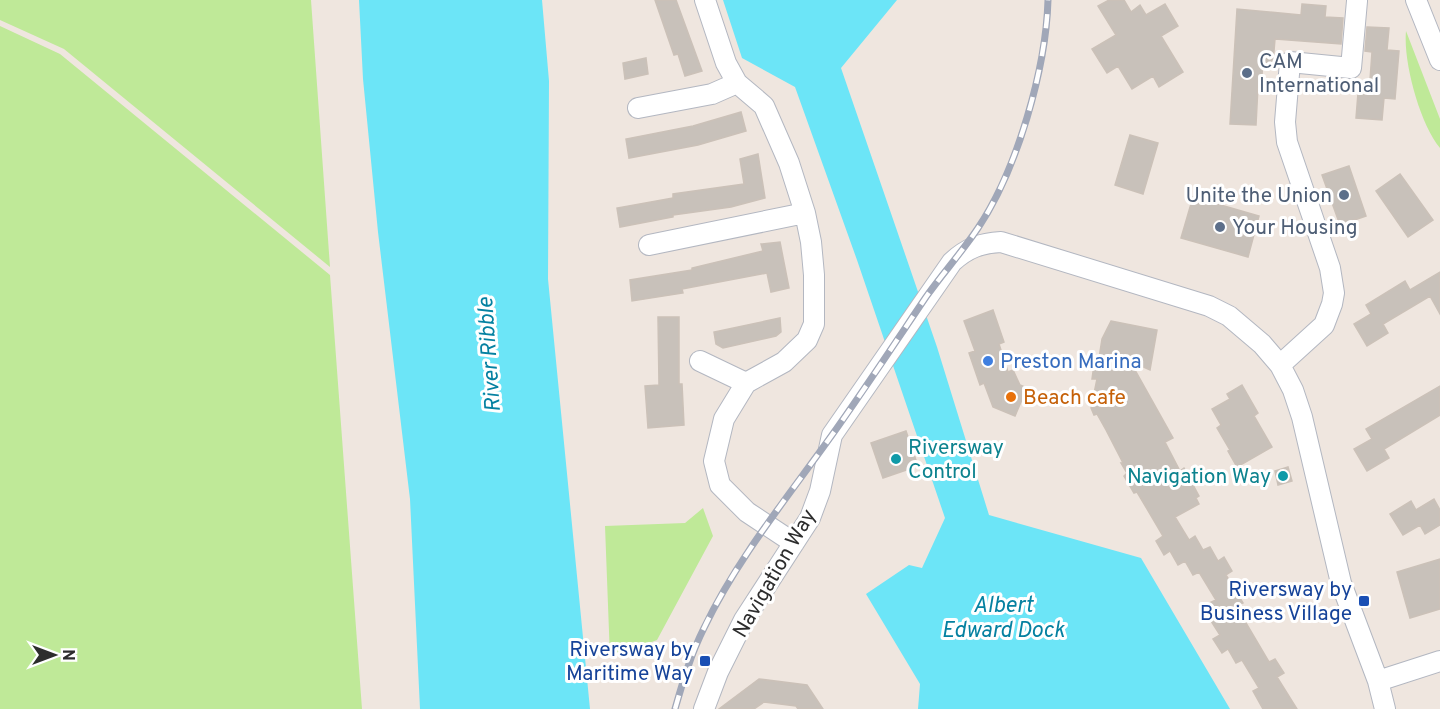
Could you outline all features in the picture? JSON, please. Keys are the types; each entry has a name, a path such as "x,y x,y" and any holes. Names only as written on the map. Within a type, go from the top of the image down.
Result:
{"street":[{"path":"705,0 726,63 737,83 764,106 789,163 805,213 814,275 814,324 807,340 784,362 746,383 724,419 714,461 720,485 747,512 794,543"},
{"path":"1416,0 1440,60"},
{"path":"1280,365 1324,325 1334,293 1330,268 1287,142 1285,122 1290,63 1351,68 1357,2"},
{"path":"638,108 712,94 737,83"},
{"path":"649,245 805,213"},
{"name":"Navigation Way","path":"704,709 718,672 744,620 810,518 820,491 832,435 935,284 961,254 986,243 1001,242 1209,306 1229,316 1245,328 1280,365 1293,390 1302,417 1341,583 1378,681 1384,709"},
{"path":"700,361 746,383"},
{"path":"1378,681 1440,661"}],"green space":[{"path":"0,0 311,0 330,267 64,49 0,20"},
{"path":"0,26 60,54 330,275 362,709 0,709"},
{"path":"1406,31 1440,119 1440,148 1426,124 1414,92 1407,59"},
{"path":"703,508 713,536 657,640 610,658 605,526 685,523"}],"water":[{"name":"River Ribble","path":"359,0 542,0 549,81 548,279 590,709 420,709 410,499 378,232 363,79"},
{"name":"Albert Edward Dock","path":"723,0 897,0 841,68 937,347 989,515 1141,558 1230,709 918,709 920,684 866,594 909,565 922,568 945,518 795,87 742,58"}],"building":[{"path":"655,0 676,0 702,71 685,76 678,54 674,55"},
{"path":"1109,0 1124,0 1131,12 1140,5 1146,15 1165,4 1178,26 1161,36 1183,72 1159,87 1153,76 1132,89 1118,66 1107,73 1092,49 1116,35 1098,6"},
{"path":"1302,4 1326,6 1325,17 1343,18 1341,44 1275,39 1273,63 1263,62 1261,87 1258,86 1256,125 1230,124 1237,9 1301,15"},
{"path":"1367,27 1389,28 1387,50 1399,51 1395,99 1384,98 1382,120 1356,118 1358,93 1369,94 1372,52 1365,51"},
{"path":"646,58 648,74 625,79 623,63"},
{"path":"741,112 746,131 698,145 629,158 626,139 693,126"},
{"path":"1130,135 1158,143 1143,194 1115,185"},
{"path":"758,154 765,198 731,207 673,215 673,217 620,227 617,208 673,198 673,194 744,184 740,159"},
{"name":"Unite the Union","path":"1349,166 1366,216 1340,225 1322,175"},
{"path":"1400,174 1433,220 1408,237 1376,191"},
{"name":"Your Housing","path":"1193,197 1259,216 1248,257 1181,238"},
{"path":"780,242 789,288 771,292 767,273 682,289 683,293 632,301 630,280 692,270 692,268 763,251 761,244"},
{"path":"1440,272 1440,314 1430,296 1383,324 1388,333 1367,346 1354,324 1371,314 1366,305 1405,281 1410,290"},
{"name":"Preston Marina","path":"993,310 1004,342 999,344 1008,372 1013,370 1020,385 1027,388 1015,416 993,407 984,383 980,385 969,353 975,351 964,321"},
{"path":"658,317 679,317 679,384 682,384 684,425 648,428 645,386 659,385"},
{"path":"780,318 781,332 776,336 723,348 716,344 714,332"},
{"path":"1111,321 1157,330 1150,370 1130,361 1173,438 1165,442 1180,471 1184,468 1199,496 1196,498 1199,504 1175,517 1189,540 1195,536 1203,550 1210,547 1218,561 1224,557 1232,571 1226,575 1243,603 1236,606 1269,662 1275,659 1284,673 1277,677 1297,709 1263,709 1253,691 1259,688 1242,660 1236,663 1228,649 1222,653 1213,639 1220,635 1211,621 1218,617 1209,603 1216,600 1199,572 1193,575 1185,561 1178,565 1170,551 1164,555 1156,541 1163,536 1137,492 1134,493 1124,476 1127,473 1121,463 1123,463 1097,414 1094,415 1091,408 1097,379 1092,379 1095,358 1099,358 1102,339"},
{"path":"1242,385 1258,413 1254,416 1272,447 1237,467 1217,428 1221,425 1212,409 1230,399 1227,394"},
{"path":"1440,386 1440,415 1384,449 1389,458 1367,471 1354,449 1372,439 1366,429"},
{"name":"Riversway Control","path":"906,431 918,466 883,478 871,443"},
{"name":"Navigation Way","path":"1288,467 1292,481 1278,485 1275,471"},
{"path":"1434,499 1440,510 1440,525 1425,534 1420,525 1403,535 1390,514 1411,501 1416,510"},
{"path":"1440,559 1440,609 1410,618 1397,572"},
{"path":"759,679 807,685 823,709 798,709 796,706 764,702 754,709 719,709"}],"railway":[{"path":"675,709 699,638 717,602 747,553 856,401 926,297 972,237 992,204 1017,149 1027,118 1042,57 1048,0"}],"place":[{"name":"CAM International","path":"1247,73"},
{"name":"Unite the Union","path":"1344,195"},
{"name":"Your Housing","path":"1220,227"},
{"name":"Preston Marina","path":"988,361"},
{"name":"Beach cafe","path":"1011,397"},
{"name":"Riversway Control","path":"896,459"},
{"name":"Navigation Way","path":"1283,476"},
{"name":"Riversway by Business Village","path":"1364,601"},
{"name":"Riversway by Maritime Way","path":"705,661"}]}
